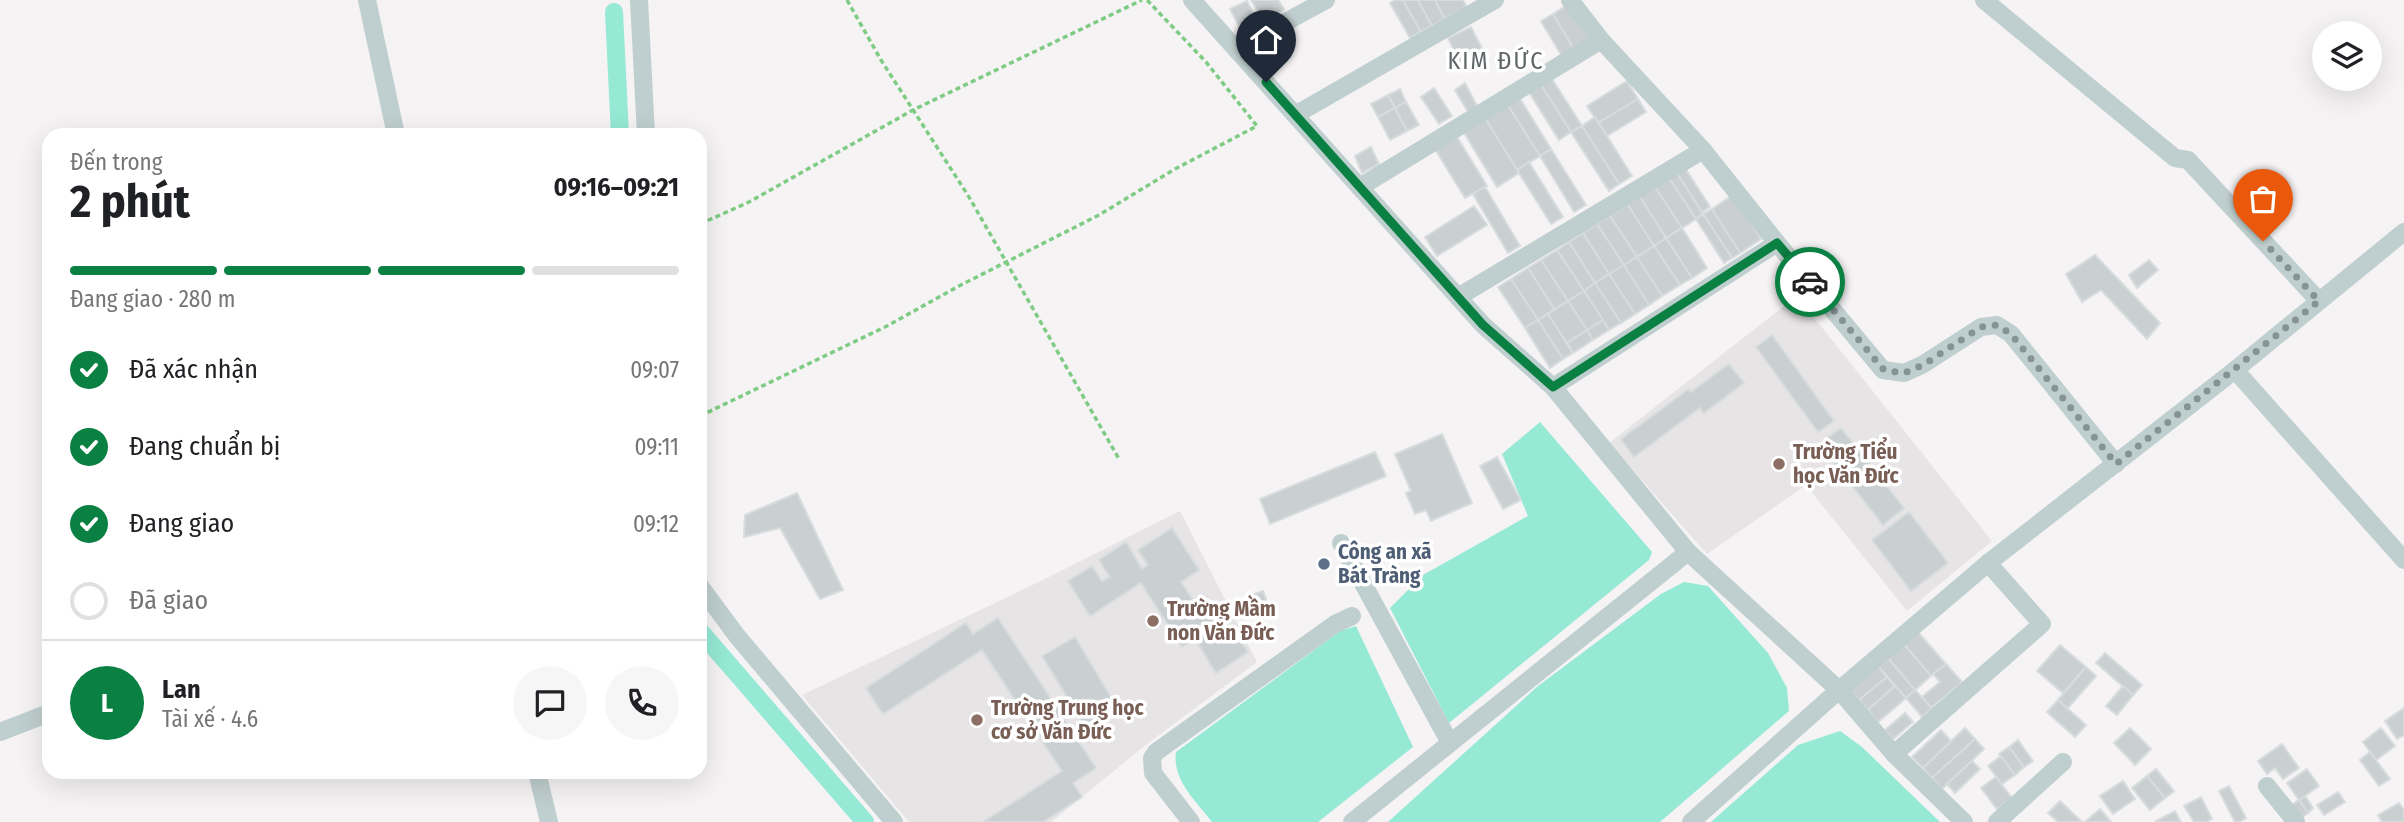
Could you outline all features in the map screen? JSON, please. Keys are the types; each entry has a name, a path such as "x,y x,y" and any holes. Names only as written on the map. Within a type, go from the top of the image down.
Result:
{"street":[{"path":"367,0 394,128"},
{"path":"639,0 646,128"},
{"path":"1192,0 1483,325 1553,387 1688,552 1839,690 1895,754 1964,822"},
{"path":"1236,49 1326,0"},
{"path":"1295,116 1495,0"},
{"path":"1570,0 1601,40 1703,150 1884,370 1904,373 1923,365 1981,327 1997,325 2011,334 2116,464"},
{"path":"1984,0 2175,158 2188,160 2319,301"},
{"path":"1360,187 1601,40"},
{"path":"1458,297 1703,150"},
{"path":"1692,822 1839,690 1988,563 2235,370 2404,232"},
{"path":"1553,387 1777,243"},
{"path":"2235,370 2404,560"},
{"path":"1341,543 1450,743"},
{"path":"1352,822 1688,552"},
{"path":"1895,754 2042,624 1988,563"},
{"path":"707,595 737,636 894,822"},
{"path":"1191,822 1153,773 1152,758 1156,752 1335,624 1352,616"},
{"path":"0,732 42,716"},
{"path":"1997,822 2063,762"},
{"path":"539,779 549,822"},
{"path":"2267,786 2296,822"}],"path":[{"path":"847,0 881,60 969,197 1119,459"},
{"path":"707,221 749,202 914,110 1145,0 1206,62 1257,126 1175,169 1099,215 887,326 707,413"}],"shaded area":[{"name":"Trường Tiểu học Văn Đức","path":"1797,296 1992,541 1907,611 1806,485 1707,554 1609,443"},
{"path":"1540,422 1652,552 1649,560 1449,723 1390,608 1423,575 1528,516 1502,454"},
{"name":"Trường Trung học cơ sở Văn Đức","path":"1180,511 1257,662 1147,744 1051,822 909,822 802,695 1045,579"},
{"path":"1684,582 1708,586 1768,653 1787,688 1789,711 1660,822 1388,822 1538,686 1661,594"},
{"path":"1356,626 1413,747 1318,822 1212,822 1181,781 1176,752 1340,631"},
{"path":"1840,731 1862,747 1940,822 1711,822 1798,745"}],"building":[{"path":"1251,0 1278,0 1284,9 1265,22"},
{"path":"1403,0 1421,32 1410,38 1390,3"},
{"path":"1403,0 1418,0 1432,26 1421,32"},
{"path":"1418,0 1435,0 1445,19 1432,26"},
{"path":"1435,0 1463,0 1467,7 1445,19"},
{"path":"1247,1 1257,22 1241,30 1230,9"},
{"path":"1569,4 1592,43 1576,53 1553,14"},
{"path":"1553,14 1576,53 1564,60 1541,21"},
{"path":"1471,27 1488,60 1463,70 1448,38"},
{"path":"1552,79 1582,126 1571,132 1541,85"},
{"path":"1627,81 1638,99 1598,123 1587,106"},
{"path":"1465,83 1478,108 1468,112 1455,90"},
{"path":"1541,85 1571,132 1559,140 1529,92"},
{"path":"1434,88 1452,116 1439,124 1421,97"},
{"path":"1400,89 1406,102 1395,108 1388,95"},
{"path":"1388,95 1395,108 1378,117 1371,104"},
{"path":"1519,97 1551,149 1540,156 1507,104"},
{"path":"1638,99 1646,112 1607,136 1598,123"},
{"path":"1406,102 1419,125 1407,131 1395,108"},
{"path":"1507,104 1540,156 1517,170 1485,118"},
{"path":"1395,108 1407,131 1390,140 1378,117"},
{"path":"1595,117 1632,176 1619,184 1582,126"},
{"path":"1485,118 1519,173 1497,187 1463,131"},
{"path":"1582,126 1619,184 1609,191 1571,132"},
{"path":"1457,137 1487,186 1465,198 1435,149"},
{"path":"1371,147 1379,164 1362,173 1355,156"},
{"path":"1551,149 1586,205 1574,212 1540,156"},
{"path":"1529,162 1563,217 1551,224 1517,170"},
{"path":"1685,168 1710,207 1702,212 1677,173"},
{"path":"1677,173 1703,214 1696,219 1669,178"},
{"path":"1669,178 1696,219 1682,228 1655,187"},
{"path":"1485,187 1520,246 1508,253 1473,194"},
{"path":"1655,187 1682,228 1666,238 1640,197"},
{"path":"1733,195 1761,239 1740,253 1712,209"},
{"path":"1640,197 1666,238 1654,246 1628,205"},
{"path":"1628,205 1654,246 1637,257 1610,216"},
{"path":"1474,206 1487,225 1437,256 1425,237"},
{"path":"1712,209 1740,253 1732,258 1703,214"},
{"path":"1703,214 1732,258 1724,263 1696,219"},
{"path":"1610,216 1637,257 1624,265 1597,224"},
{"path":"1597,224 1624,265 1609,274 1583,233"},
{"path":"1682,228 1707,268 1692,278 1666,238"},
{"path":"1583,233 1609,274 1595,283 1569,242"},
{"path":"1666,238 1692,278 1680,285 1654,246"},
{"path":"1569,242 1595,283 1584,291 1557,250"},
{"path":"1654,246 1680,285 1662,296 1637,257"},
{"path":"1557,250 1584,291 1568,301 1541,260"},
{"path":"2095,255 2160,323 2147,339 2101,290 2082,302 2066,274"},
{"path":"1637,257 1662,296 1649,305 1624,265"},
{"path":"1541,260 1568,301 1554,309 1528,268"},
{"path":"2149,260 2158,270 2137,288 2129,275"},
{"path":"1624,265 1649,305 1635,314 1609,274"},
{"path":"1528,268 1554,309 1538,320 1511,279"},
{"path":"1609,274 1635,314 1621,323 1595,283"},
{"path":"1511,279 1538,320 1525,328 1498,287"},
{"path":"1595,283 1621,323 1609,330 1584,291"},
{"path":"1584,291 1603,320 1587,330 1568,301"},
{"path":"1568,301 1587,330 1567,343 1548,314"},
{"path":"1548,314 1573,353 1563,359 1538,320"},
{"path":"1538,320 1563,359 1550,368 1525,328"},
{"path":"1603,320 1609,330 1593,340 1587,330"},
{"path":"1587,330 1593,340 1573,353 1567,343"},
{"path":"1772,335 1834,421 1818,432 1756,347"},
{"path":"1729,364 1744,383 1704,413 1700,408 1634,457 1621,439 1689,389 1691,392"},
{"path":"1841,428 1904,508 1883,525 1819,444"},
{"path":"1442,434 1472,503 1431,521 1426,510 1415,514 1406,493 1411,491 1395,454"},
{"path":"1375,452 1386,476 1270,524 1260,499"},
{"path":"1497,457 1521,500 1503,509 1480,466"},
{"path":"797,493 843,590 820,599 780,528 744,537 745,515"},
{"path":"1909,512 1948,563 1911,591 1872,540"},
{"path":"1172,528 1199,570 1181,582 1204,617 1213,611 1220,621 1225,617 1248,652 1216,673 1195,639 1182,647 1141,583 1090,616 1068,581 1092,566 1102,581 1110,577 1099,560 1126,542 1142,569 1148,565 1138,550"},
{"path":"1263,591 1268,604 1260,609 1254,594"},
{"path":"998,618 1096,768 1073,783 1082,797 1043,822 983,822 1062,771 982,650 883,714 866,688 966,623 973,634"},
{"path":"1917,631 1946,664 1931,676 1903,643"},
{"path":"1075,637 1118,709 1086,728 1042,656"},
{"path":"1903,643 1931,676 1915,690 1887,657"},
{"path":"2060,645 2086,667 2063,693 2037,671"},
{"path":"2105,653 2142,685 2133,695 2096,663"},
{"path":"1887,657 1915,690 1906,698 1877,665"},
{"path":"1946,664 1962,682 1931,708 1922,697 1940,682 1933,674"},
{"path":"1877,665 1887,677 1859,700 1849,689"},
{"path":"2086,667 2096,676 2067,709 2058,700"},
{"path":"1887,677 1895,686 1868,710 1859,700"},
{"path":"1895,686 1906,698 1878,722 1868,710"},
{"path":"2123,686 2133,695 2117,715 2106,706"},
{"path":"1915,690 1932,708 1922,717 1906,698"},
{"path":"2058,700 2086,725 2075,737 2047,712"},
{"path":"2404,708 2404,735 2397,739 2385,721"},
{"path":"1905,713 1913,722 1893,739 1885,730"},
{"path":"1965,728 1975,739 1932,778 1923,768"},
{"path":"2130,728 2151,749 2135,765 2114,743"},
{"path":"2381,728 2395,746 2376,760 2363,742"},
{"path":"1941,730 1951,741 1923,768 1912,757"},
{"path":"1975,739 1984,749 1942,789 1932,778"},
{"path":"2018,740 2033,761 2024,767 2009,747"},
{"path":"2282,744 2299,768 2283,779 2275,768 2267,774 2258,761"},
{"path":"2009,747 2024,767 2015,775 1999,754"},
{"path":"2370,752 2390,779 2379,786 2360,760"},
{"path":"2001,756 2015,775 2002,784 1988,766"},
{"path":"1972,761 1980,769 1955,793 1947,784"},
{"path":"2156,769 2174,791 2165,798 2147,776"},
{"path":"2307,769 2319,786 2299,800 2287,783"},
{"path":"2147,776 2165,798 2150,810 2132,788"},
{"path":"1996,777 2012,798 1997,809 1981,788"},
{"path":"2123,781 2135,799 2113,814 2100,796"},
{"path":"2229,786 2246,818 2239,822 2235,822 2219,791"},
{"path":"2338,792 2345,802 2324,815 2317,805"},
{"path":"2305,796 2313,808 2308,813 2299,800"},
{"path":"2201,797 2212,819 2194,822 2184,806"},
{"path":"2299,800 2308,813 2299,819 2290,806"},
{"path":"2060,801 2082,822 2058,822 2048,813"},
{"path":"2399,803 2404,810 2404,822 2382,822 2378,815"},
{"path":"2100,809 2111,822 2085,822"},
{"path":"2175,811 2181,822 2156,821"}],"waterway":[{"path":"614,12 620,128"},
{"path":"707,639 865,822"}],"way so far":[{"path":"1810,282 1884,370 1904,373 1923,365 1981,327 1997,325 2011,334 2116,464 2319,301 2263,241"}],"place":[{"name":"Trường Tiểu học Văn Đức","path":"1779,464"},
{"name":"Công an xã Bát Tràng","path":"1324,564"},
{"name":"Trường Mầm non Văn Đức","path":"1153,621"},
{"name":"Trường Trung học cơ sở Văn Đức","path":"977,720"}],"district":[{"name":"KIM ĐỨC","path":"1496,61"}],"route":[{"path":"1266,82 1483,325 1553,387 1777,243 1810,282"}]}
